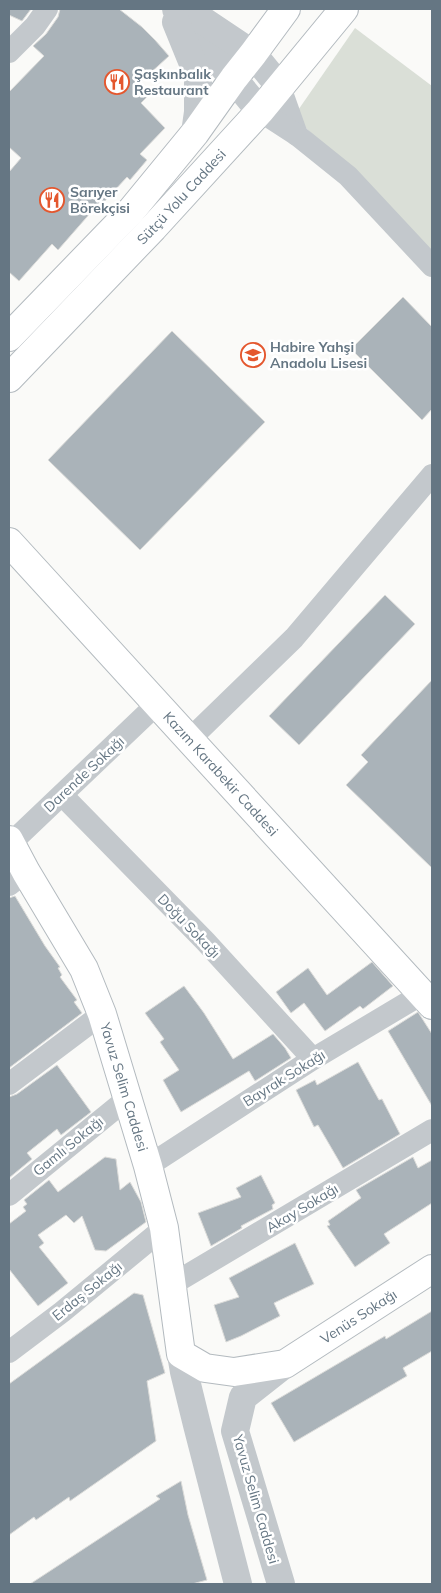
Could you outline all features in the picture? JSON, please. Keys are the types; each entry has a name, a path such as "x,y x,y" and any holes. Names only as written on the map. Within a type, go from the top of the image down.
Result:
{"main road":[{"name":"Sütçü Yolu Caddesi","path":"9,337 131,211 195,133 286,9"},
{"name":"Sütçü Yolu Caddesi","path":"9,378 154,228 260,111 344,9"},
{"name":"Kazım Karabekir Caddesi","path":"9,542 427,1000"},
{"name":"Yavuz Selim Caddesi","path":"10,841 17,878 84,969 102,1014 148,1166 164,1228 181,1354"},
{"name":"Venüs Sokağı","path":"285,1364 432,1269"},
{"path":"181,1354 205,1368 234,1372 285,1364"}],"street":[{"path":"9,52 35,26 47,9"},
{"path":"171,9 198,76 198,112 195,133"},
{"path":"176,9 260,111 297,135 348,176 432,266"},
{"path":"185,9 253,54 280,87 297,135"},
{"path":"189,740 294,638 432,474"},
{"name":"Darende Sokağı","path":"10,841 62,796 157,704"},
{"name":"Doğu Sokağı","path":"62,796 205,941 313,1059"},
{"name":"Bayrak Sokağı","path":"148,1166 313,1059 427,1000"},
{"path":"9,1084 102,1014"},
{"name":"Gamlı Sokağı","path":"9,1195 128,1098"},
{"name":"Akay Sokağı","path":"171,1285 432,1130"},
{"name":"Erdaş Sokağı","path":"9,1352 62,1312 164,1228"},
{"name":"Yavuz Selim Caddesi","path":"181,1354 199,1434 238,1584"},
{"name":"Yavuz Selim Caddesi","path":"281,1584 235,1431 243,1397 285,1364"}],"shaded area":[{"path":"355,28 432,86 432,252 294,116"}],"building":[{"path":"9,9 31,9 22,21 9,15"},
{"path":"60,9 119,9 155,40 169,56 136,86 147,97 141,103 165,128 140,154 147,160 130,180 127,177 102,204 100,202 58,250 52,244 19,281 9,272 9,172 21,158 9,147 9,92 44,56 33,46 46,34 58,17"},
{"path":"403,297 432,327 432,409 422,420 351,349"},
{"path":"172,331 265,422 140,550 48,460"},
{"path":"385,595 415,624 299,745 269,716"},
{"path":"432,680 432,868 346,785 368,762 361,755"},
{"path":"15,896 60,967 58,968 62,975 60,977 77,1000 74,1002 82,1013 9,1068 9,898"},
{"path":"372,962 393,986 363,1009 360,1006 325,1031 304,1003 291,1013 276,992 308,968 327,995"},
{"path":"184,986 204,1013 233,1059 273,1034 291,1058 255,1081 249,1071 181,1112 163,1080 179,1070 160,1042 164,1039 145,1013"},
{"path":"418,1012 432,1034 432,1106 388,1031"},
{"path":"358,1062 379,1100 382,1099 400,1134 343,1168 318,1125 314,1127 296,1090 315,1080 317,1085"},
{"path":"57,1065 91,1112 61,1135 57,1129 27,1153 32,1159 9,1178 9,1097 17,1094"},
{"path":"105,1157 116,1159 120,1190 130,1182 141,1202 146,1222 106,1251 95,1250 82,1216 74,1223 66,1215 38,1235 44,1243 39,1247 68,1283 38,1306 9,1269 9,1224 26,1211 23,1207 27,1204 24,1200 49,1180 58,1192"},
{"path":"413,1157 418,1168 432,1160 432,1203 384,1234 390,1243 355,1267 327,1226 330,1225 328,1221 361,1198 356,1190"},
{"path":"261,1175 275,1203 272,1205 273,1209 241,1226 242,1228 211,1246 198,1213 241,1197 236,1188"},
{"path":"295,1243 314,1284 274,1303 280,1316 226,1342 214,1305 239,1297 229,1278"},
{"path":"134,1293 143,1295 165,1373 147,1381 156,1441 70,1501 69,1497 36,1520 34,1517 9,1535 9,1384"},
{"path":"432,1311 432,1351 403,1368 407,1376 294,1442 271,1403 385,1336 386,1339"},
{"path":"181,1481 188,1515 207,1580 192,1584 30,1584 160,1499 156,1496"}],"place":[{"name":"Şaşkınbalık Restaurant","path":"117,82"},
{"name":"Sarıyer Börekçisi","path":"52,200"},
{"name":"Habire Yahşi Anadolu Lisesi","path":"253,355"}]}
